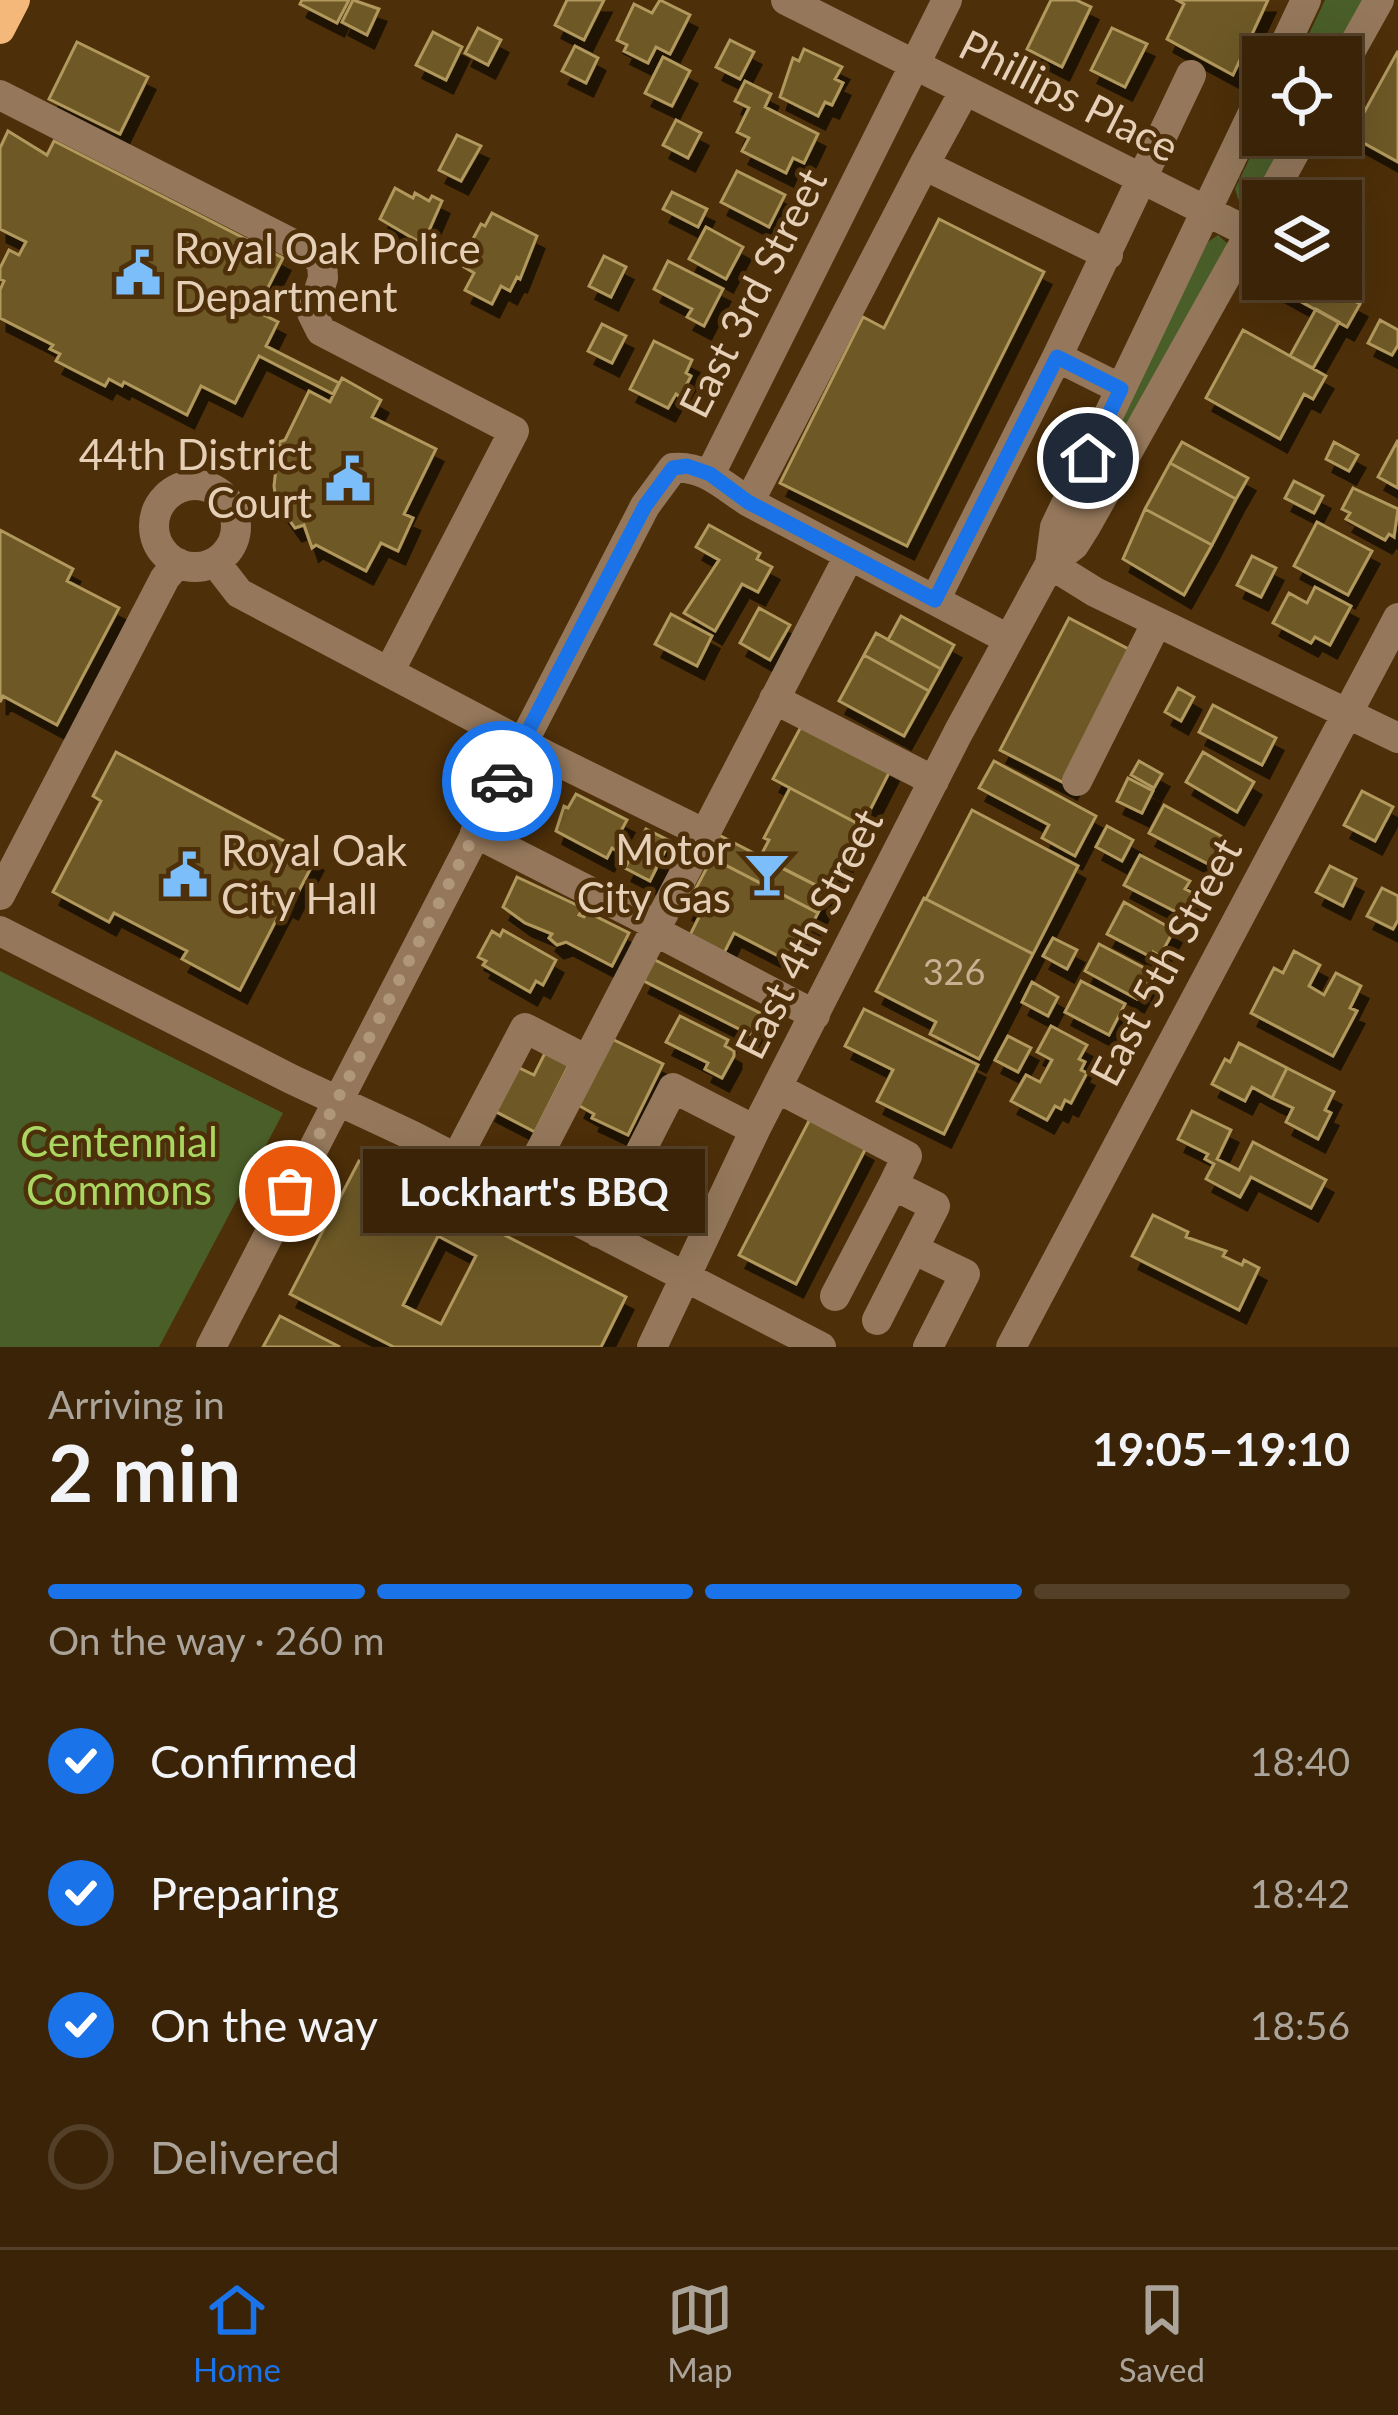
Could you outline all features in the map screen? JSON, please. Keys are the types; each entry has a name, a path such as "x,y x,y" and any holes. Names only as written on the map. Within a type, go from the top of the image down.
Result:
{"main road":[{"path":"0,29 15,0"}],"street":[{"name":"Phillips Place","path":"786,0 1140,180 1207,211 1242,219"},
{"name":"East 3rd Street","path":"211,1347 661,479 673,468 687,466 710,474 947,0"},
{"path":"1290,36 1306,0"},
{"path":"1359,36 1379,0"},
{"path":"935,600 1108,255 1191,75"},
{"path":"748,502 965,90"},
{"path":"0,95 313,254 322,263 314,325 514,430 390,670"},
{"name":"East 4th Street","path":"652,1347 755,1130 1050,564 1055,527 1242,137"},
{"path":"924,165 1108,255"},
{"name":"East 4th Street","path":"1050,564 1074,545 1086,526 1242,249"},
{"path":"1057,357 1121,389"},
{"path":"710,474 748,502 1008,639"},
{"path":"199,485 224,496 236,521 231,546 215,562 192,567 178,563 157,540 156,515 172,492 199,485"},
{"path":"518,1192 849,556"},
{"path":"215,562 239,593 689,826"},
{"path":"0,895 164,578 178,563"},
{"path":"1050,564 1157,622 1398,738"},
{"name":"East 5th Street","path":"1011,1347 1398,618"},
{"path":"1077,781 1157,622"},
{"path":"774,699 934,781"},
{"path":"475,833 815,1016"},
{"path":"0,932 821,1347"},
{"path":"456,1159 525,1028 587,1060"},
{"path":"599,1233 673,1088 755,1130"},
{"path":"777,1088 907,1156 836,1296"},
{"path":"878,1320 935,1206 892,1185"},
{"path":"914,1249 965,1274 928,1347"}],"green space":[{"path":"1325,0 1365,0 1345,36 1308,36"},
{"path":"1251,156 1281,156 1268,180 1242,180 1242,201 1235,189"},
{"path":"1218,235 1228,244 1227,251 1065,532 1208,242"},
{"name":"Centennial Commons","path":"0,971 283,1113 159,1347 0,1347"}],"building":[{"path":"302,0 349,0 337,23 300,4"},
{"path":"353,0 379,9 367,35 342,22"},
{"path":"567,0 604,0 584,40 555,25"},
{"path":"660,0 690,15 670,54 656,47 648,63 624,51 627,45 617,40 634,4 652,13"},
{"path":"1051,0 1076,0 1091,7 1062,67 1027,49"},
{"path":"1177,0 1268,0 1251,36 1242,36 1242,56 1233,75 1167,39 1184,4"},
{"path":"478,28 501,40 488,65 465,53"},
{"path":"1112,28 1147,44 1125,87 1091,70"},
{"path":"433,32 462,47 446,80 416,65"},
{"path":"730,40 754,52 740,79 716,67"},
{"path":"77,42 148,77 120,134 49,99"},
{"path":"575,46 598,58 586,83 562,71"},
{"path":"804,49 842,67 835,79 843,83 832,105 825,102 818,116 780,97 793,58 799,61"},
{"path":"1398,51 1398,162 1362,142 1362,116"},
{"path":"663,57 690,71 672,106 645,93"},
{"path":"745,81 771,94 765,107 818,134 804,163 793,158 786,173 742,151 749,138 737,132 749,108 735,101"},
{"path":"676,120 701,133 688,158 663,145"},
{"name":"Royal Oak Police Department","path":"8,131 47,155 54,141 283,258 256,311 278,322 266,346 339,383 333,394 259,356 235,403 201,386 187,415 124,382 122,386 109,379 105,386 56,361 60,354 50,349 53,345 0,318 4,281 0,268 9,250 19,255 26,242 0,229 0,148"},
{"path":"457,135 481,146 461,181 439,170"},
{"path":"737,171 785,195 769,227 721,202"},
{"path":"395,188 413,198 415,193 429,201 432,196 442,201 423,244 380,219"},
{"path":"672,192 707,209 698,227 663,209"},
{"path":"492,213 537,236 520,279 510,291 501,286 492,304 465,290 474,273 464,267 471,254 466,252"},
{"path":"939,219 1044,272 907,546 780,483 863,317 884,328"},
{"path":"706,227 743,247 726,279 689,259"},
{"path":"604,256 626,267 611,297 589,286"},
{"path":"668,261 723,289 704,326 687,317 692,309 654,289"},
{"path":"1298,300 1360,304 1347,327"},
{"path":"1316,309 1339,322 1313,368 1290,356"},
{"path":"1380,320 1398,330 1392,355 1368,343"},
{"path":"602,324 626,336 612,363 588,351"},
{"path":"1243,330 1326,376 1313,399 1304,394 1280,439 1206,398"},
{"path":"654,341 692,360 686,373 691,376 668,408 630,389"},
{"name":"44th District Court","path":"342,378 381,400 372,417 436,449 404,514 413,518 398,551 381,543 366,571 316,545 312,548 304,525 295,528 276,501 274,486 276,468 286,464 279,442 285,440 309,391 330,402"},
{"path":"1398,440 1398,488 1378,477"},
{"path":"1182,442 1248,478 1236,499 1170,463"},
{"path":"1334,442 1358,455 1349,471 1326,459"},
{"path":"1170,463 1236,499 1212,545 1145,509"},
{"path":"1294,481 1323,496 1314,513 1285,498"},
{"path":"1353,488 1398,509 1394,537 1389,534 1385,540 1346,519 1350,513 1342,509"},
{"path":"1145,509 1212,545 1184,595 1123,559"},
{"path":"1317,522 1372,551 1348,595 1294,566"},
{"path":"709,525 760,553 757,559 772,567 758,592 742,584 715,631 684,613 719,560 696,547"},
{"path":"0,530 73,569 67,581 119,608 57,725 3,696 0,702"},
{"path":"1252,556 1276,568 1261,597 1237,585"},
{"path":"1315,587 1351,606 1330,645 1315,637 1311,643 1273,623 1289,593 1307,603"},
{"path":"759,608 790,625 770,660 740,643"},
{"path":"671,614 712,636 697,666 655,644"},
{"path":"901,616 954,645 941,669 888,640"},
{"path":"1069,618 1138,654 1070,786 1000,750"},
{"path":"876,633 941,669 929,691 864,655"},
{"path":"864,655 929,691 904,736 839,701"},
{"path":"1178,688 1194,697 1181,721 1165,712"},
{"path":"1213,705 1276,738 1262,765 1199,732"},
{"path":"803,723 891,769 862,826 773,779"},
{"name":"Royal Oak City Hall","path":"116,752 316,858 291,906 285,903 240,990 182,959 187,951 114,913 109,922 53,892 101,801 93,796"},
{"path":"1203,752 1254,782 1237,812 1186,782"},
{"path":"994,761 1096,816 1075,856 1042,838 1049,825 979,788"},
{"path":"1139,761 1162,774 1154,788 1131,775"},
{"path":"1128,778 1153,791 1142,813 1117,801"},
{"path":"790,788 862,826 829,892 760,857 769,840 764,838"},
{"path":"1362,791 1393,807 1375,841 1344,825"},
{"path":"576,794 627,820 621,831 626,834 607,858 556,831 564,806 568,808"},
{"path":"1164,805 1225,838 1210,865 1149,833"},
{"path":"972,810 1078,866 1033,954 926,899"},
{"path":"1107,826 1133,840 1122,861 1096,847"},
{"path":"646,829 670,841 650,881 625,868"},
{"path":"717,834 829,892 818,913 706,855"},
{"path":"1140,855 1190,881 1185,889 1193,893 1182,915 1124,885"},
{"path":"712,858 818,913 792,963 734,933 723,955 689,937 700,915 686,907"},
{"path":"1330,866 1356,879 1343,906 1316,892"},
{"path":"517,877 583,908 579,915 584,917 587,912 629,933 612,966 566,942 557,945 549,938 552,934 503,907"},
{"path":"1382,888 1398,896 1393,929 1367,916"},
{"path":"924,898 1033,954 979,1059 930,1034 936,1022 876,991"},
{"path":"1124,902 1174,930 1160,956 1153,952 1151,957 1107,934"},
{"path":"503,930 556,960 543,985 536,981 530,992 483,965 486,961 478,957 492,931 500,936"},
{"path":"1053,938 1077,950 1067,969 1043,956"},
{"path":"1099,944 1152,972 1137,999 1085,971"},
{"path":"1294,951 1320,965 1309,986 1324,995 1336,973 1361,986 1350,1008 1357,1011 1333,1056 1251,1013 1274,968 1283,973"},
{"path":"653,959 766,1016 755,1037 642,980"},
{"path":"1081,981 1125,1004 1109,1035 1065,1012"},
{"path":"1032,982 1058,997 1048,1016 1022,1002"},
{"path":"864,1009 978,1065 944,1134 877,1101 893,1070 845,1046"},
{"path":"680,1016 728,1040 725,1046 734,1056 722,1078 705,1069 708,1063 666,1042"},
{"path":"1051,1026 1087,1045 1079,1059 1085,1062 1081,1070 1087,1073 1071,1103 1065,1100 1061,1109 1055,1106 1047,1120 1011,1101 1026,1075 1040,1082 1052,1060 1037,1052"},
{"path":"1008,1036 1031,1048 1018,1072 995,1060"},
{"path":"610,1038 663,1064 628,1135 592,1118 594,1114 578,1105"},
{"path":"1239,1043 1287,1068 1272,1098 1252,1087 1245,1101 1212,1084"},
{"path":"545,1053 569,1065 535,1132 489,1108 511,1064 534,1075"},
{"path":"1287,1068 1334,1092 1325,1110 1331,1113 1318,1139 1286,1122 1293,1108 1272,1098"},
{"path":"1192,1111 1231,1130 1217,1159 1239,1170 1253,1142 1326,1180 1311,1208 1251,1177 1240,1197 1206,1179 1214,1164 1205,1159 1208,1154 1178,1139"},
{"path":"810,1119 866,1148 796,1284 739,1255"},
{"path":"359,1161 626,1297 601,1347 394,1347 290,1294","holes":["438,1236 476,1256 441,1324 403,1305"]},
{"path":"1153,1215 1188,1232 1186,1237 1226,1251 1223,1256 1259,1268 1239,1310 1132,1256"},
{"path":"280,1316 340,1347 263,1347"}],"way so far":[{"path":"290,1191 502,781"}],"place":[{"name":"Royal Oak Police Department","path":"138,273"},
{"name":"44th District Court","path":"348,479"},
{"name":"Motor City Gas","path":"767,874"},
{"name":"Royal Oak City Hall","path":"185,875"},
{"name":"Lockhart's BBQ","path":"290,1191"}],"route":[{"path":"502,781 645,506 673,468 687,466 710,474 748,502 935,600 1057,357 1121,389 1088,458"}]}
